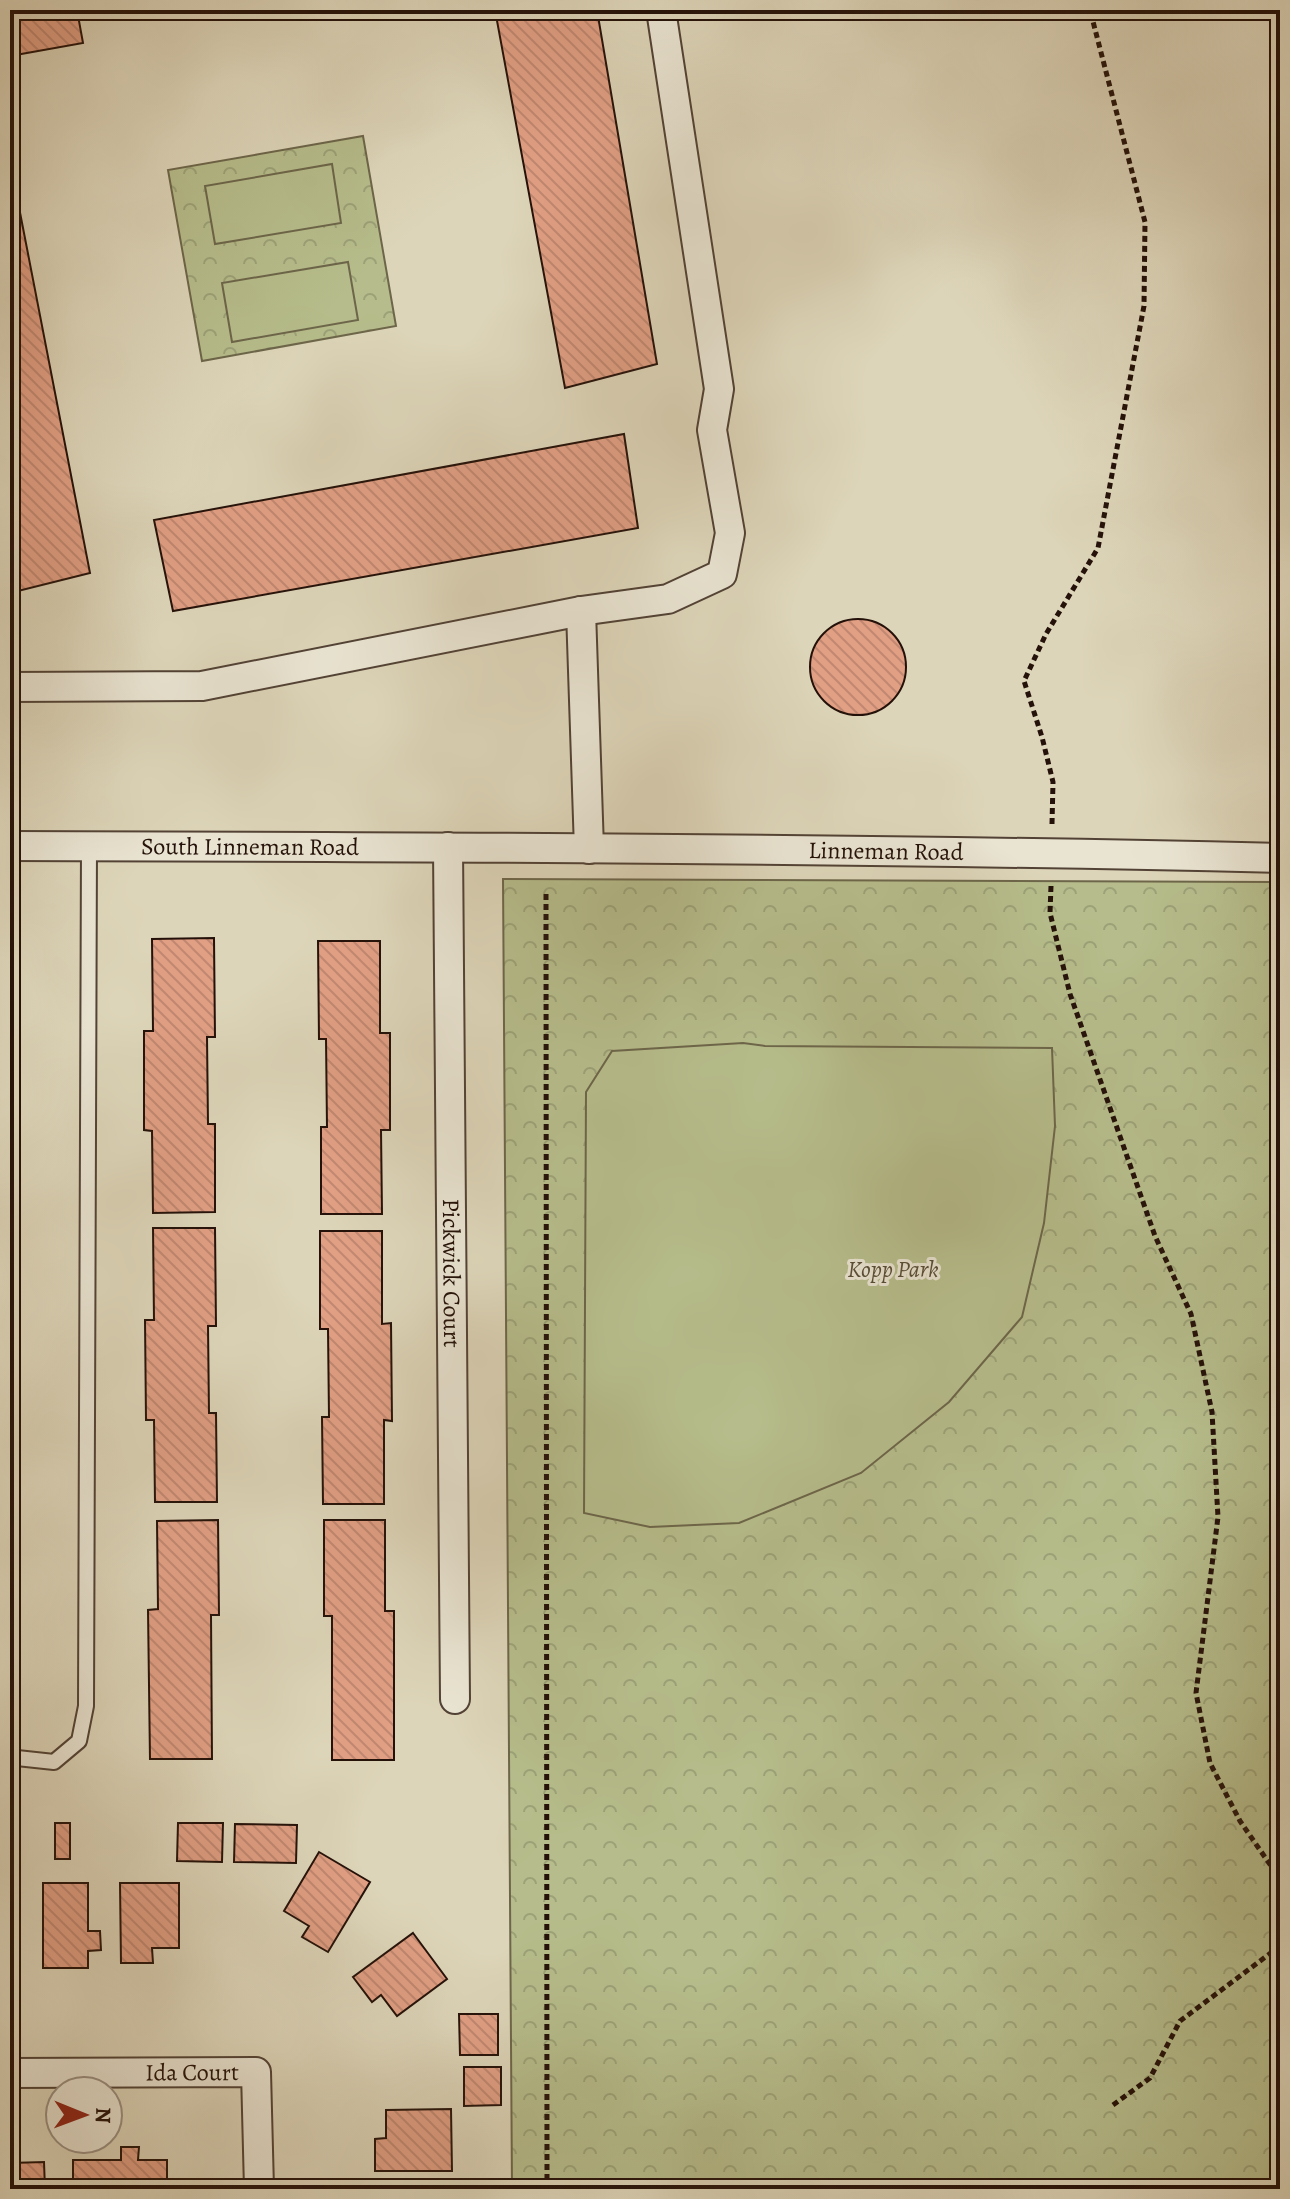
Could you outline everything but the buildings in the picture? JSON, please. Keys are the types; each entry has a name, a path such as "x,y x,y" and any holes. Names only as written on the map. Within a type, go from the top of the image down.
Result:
{"street":[{"path":"10,687 202,686 581,611 668,599 722,574 730,533 712,430 719,389 661,10"},
{"path":"581,611 589,849"},
{"name":"South Linneman Road","path":"10,846 490,847"},
{"name":"Pickwick Court","path":"448,847 455,1699"},
{"name":"Linneman Road","path":"490,847 1052,852 1280,858"},
{"name":"Ida Court","path":"10,2073 256,2072 259,2189"}],"lane":[{"path":"10,1753 17,1758 54,1762 79,1741 86,1706 89,846"}],"path":[{"path":"1052,825 1053,782 1024,681 1046,634 1098,548 1144,306 1145,222 1090,10"},
{"path":"1051,883 1050,913 1070,994 1155,1236 1191,1314 1212,1412 1218,1517 1196,1693 1210,1763 1240,1821 1280,1879"},
{"path":"546,894 547,2189"},
{"path":"1113,2105 1150,2078 1180,2021 1280,1946"}],"green space":[{"path":"363,136 396,326 202,361 168,170"},
{"path":"332,164 341,223 215,244 205,186"},
{"path":"348,262 358,320 232,342 222,283"},
{"name":"Kopp Park","path":"503,879 1280,882 1280,2189 512,2189"},
{"path":"743,1043 765,1046 1052,1048 1055,1126 1044,1223 1022,1317 949,1402 861,1473 739,1523 650,1527 584,1513 586,1092 612,1051"}]}
